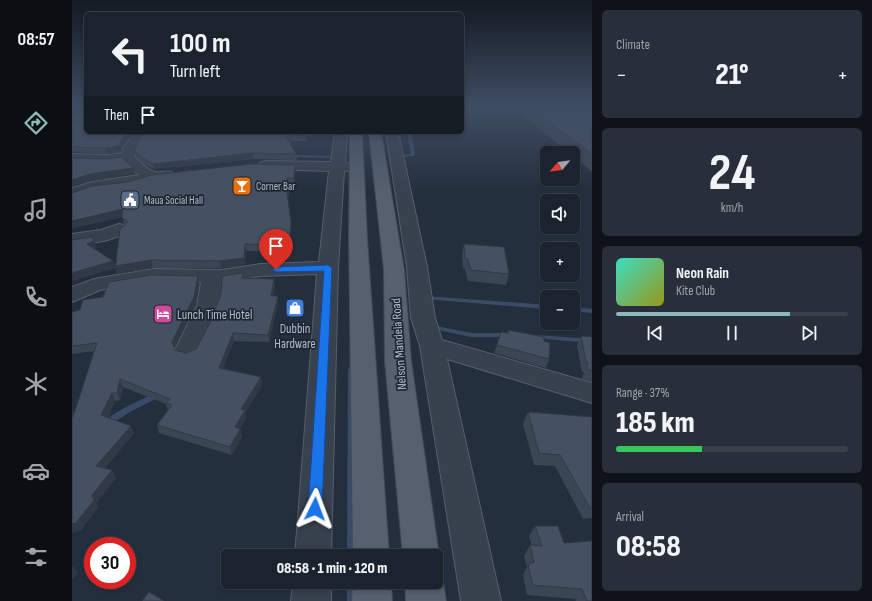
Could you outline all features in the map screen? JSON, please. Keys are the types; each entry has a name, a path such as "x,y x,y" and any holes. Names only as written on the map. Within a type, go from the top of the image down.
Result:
{"main road":[{"path":"355,135 346,167 362,360 371,549"},
{"name":"Nelson Mandela Road","path":"375,135 394,270 398,361 420,549"},
{"path":"372,589 372,601"},
{"path":"425,589 426,601"}],"street":[{"path":"128,158 130,148 139,135"},
{"path":"313,549 328,268 346,167 340,156 341,135"},
{"path":"393,135 417,267 423,318 432,346 481,601"},
{"path":"72,158 128,158 136,167 151,176"},
{"path":"252,164 346,167"},
{"path":"72,193 92,187 130,182 151,176 180,173"},
{"path":"72,240 105,235 120,230"},
{"path":"72,295 94,285 154,275 221,276 261,270 328,268"},
{"path":"187,350 211,298 211,276"},
{"path":"432,346 592,393"},
{"path":"311,601 312,589"}],"building":[{"path":"126,135 119,146 106,148 72,147 72,137 75,136 72,136"},
{"path":"142,135 305,135 286,136 296,154 252,153 153,164 141,157 135,151 137,143"},
{"path":"567,135 592,135 592,154"},
{"path":"122,157 133,168 90,174 72,180 72,158 106,159"},
{"path":"252,164 295,165 294,178 287,178 291,223 289,245 245,244 244,258 220,261 151,260 115,266 120,229 128,222 122,217 123,209 72,221 72,193 92,186 128,182 151,175"},
{"path":"93,237 94,241 87,244 113,261 72,273 72,240"},
{"path":"464,244 504,247 509,274 471,270 468,259 465,258"},
{"path":"243,273 242,278 274,279 271,296 278,296 268,335 233,333 219,368 261,377 241,409 245,410 235,427 240,429 230,447 157,425 172,405 166,403 170,399 120,379 117,393 112,393 101,415 131,426 96,466 112,470 92,495 94,500 76,523 72,524 72,414 73,417 97,343 72,346 72,312 80,310 83,300 103,297 109,282 151,275 198,276 194,297 172,342 175,350 186,353 196,349 210,323 221,294 222,276"},
{"path":"508,330 544,337 544,341 550,343 549,359 497,345 501,332 509,333"},
{"path":"581,336 592,337 592,371 587,369 588,362 586,362"},
{"path":"528,412 592,417 592,507 590,508 560,455 539,453"},
{"path":"535,526 558,526 564,543 592,541 592,601 587,601 582,589 533,585 528,565 530,565 530,562 534,563 530,545 542,546"},
{"path":"149,592 164,601 142,601"}],"waterway":[{"path":"397,156 413,155 410,135"},
{"path":"289,156 338,157"},
{"path":"426,298 540,306"},
{"path":"580,310 592,311"},
{"path":"431,327 471,335 506,335"},
{"path":"536,337 592,341"},
{"path":"351,370 352,549"},
{"path":"107,423 125,411 157,395"},
{"path":"352,589 352,601"}],"place":[{"name":"Corner Bar","path":"242,186"},
{"name":"Maua Social Hall","path":"130,200"},
{"name":"Dubbin Hardware","path":"295,308"},
{"name":"Lunch Time Hotel","path":"163,314"}],"route":[{"path":"276,270 328,268 315,509"}]}
